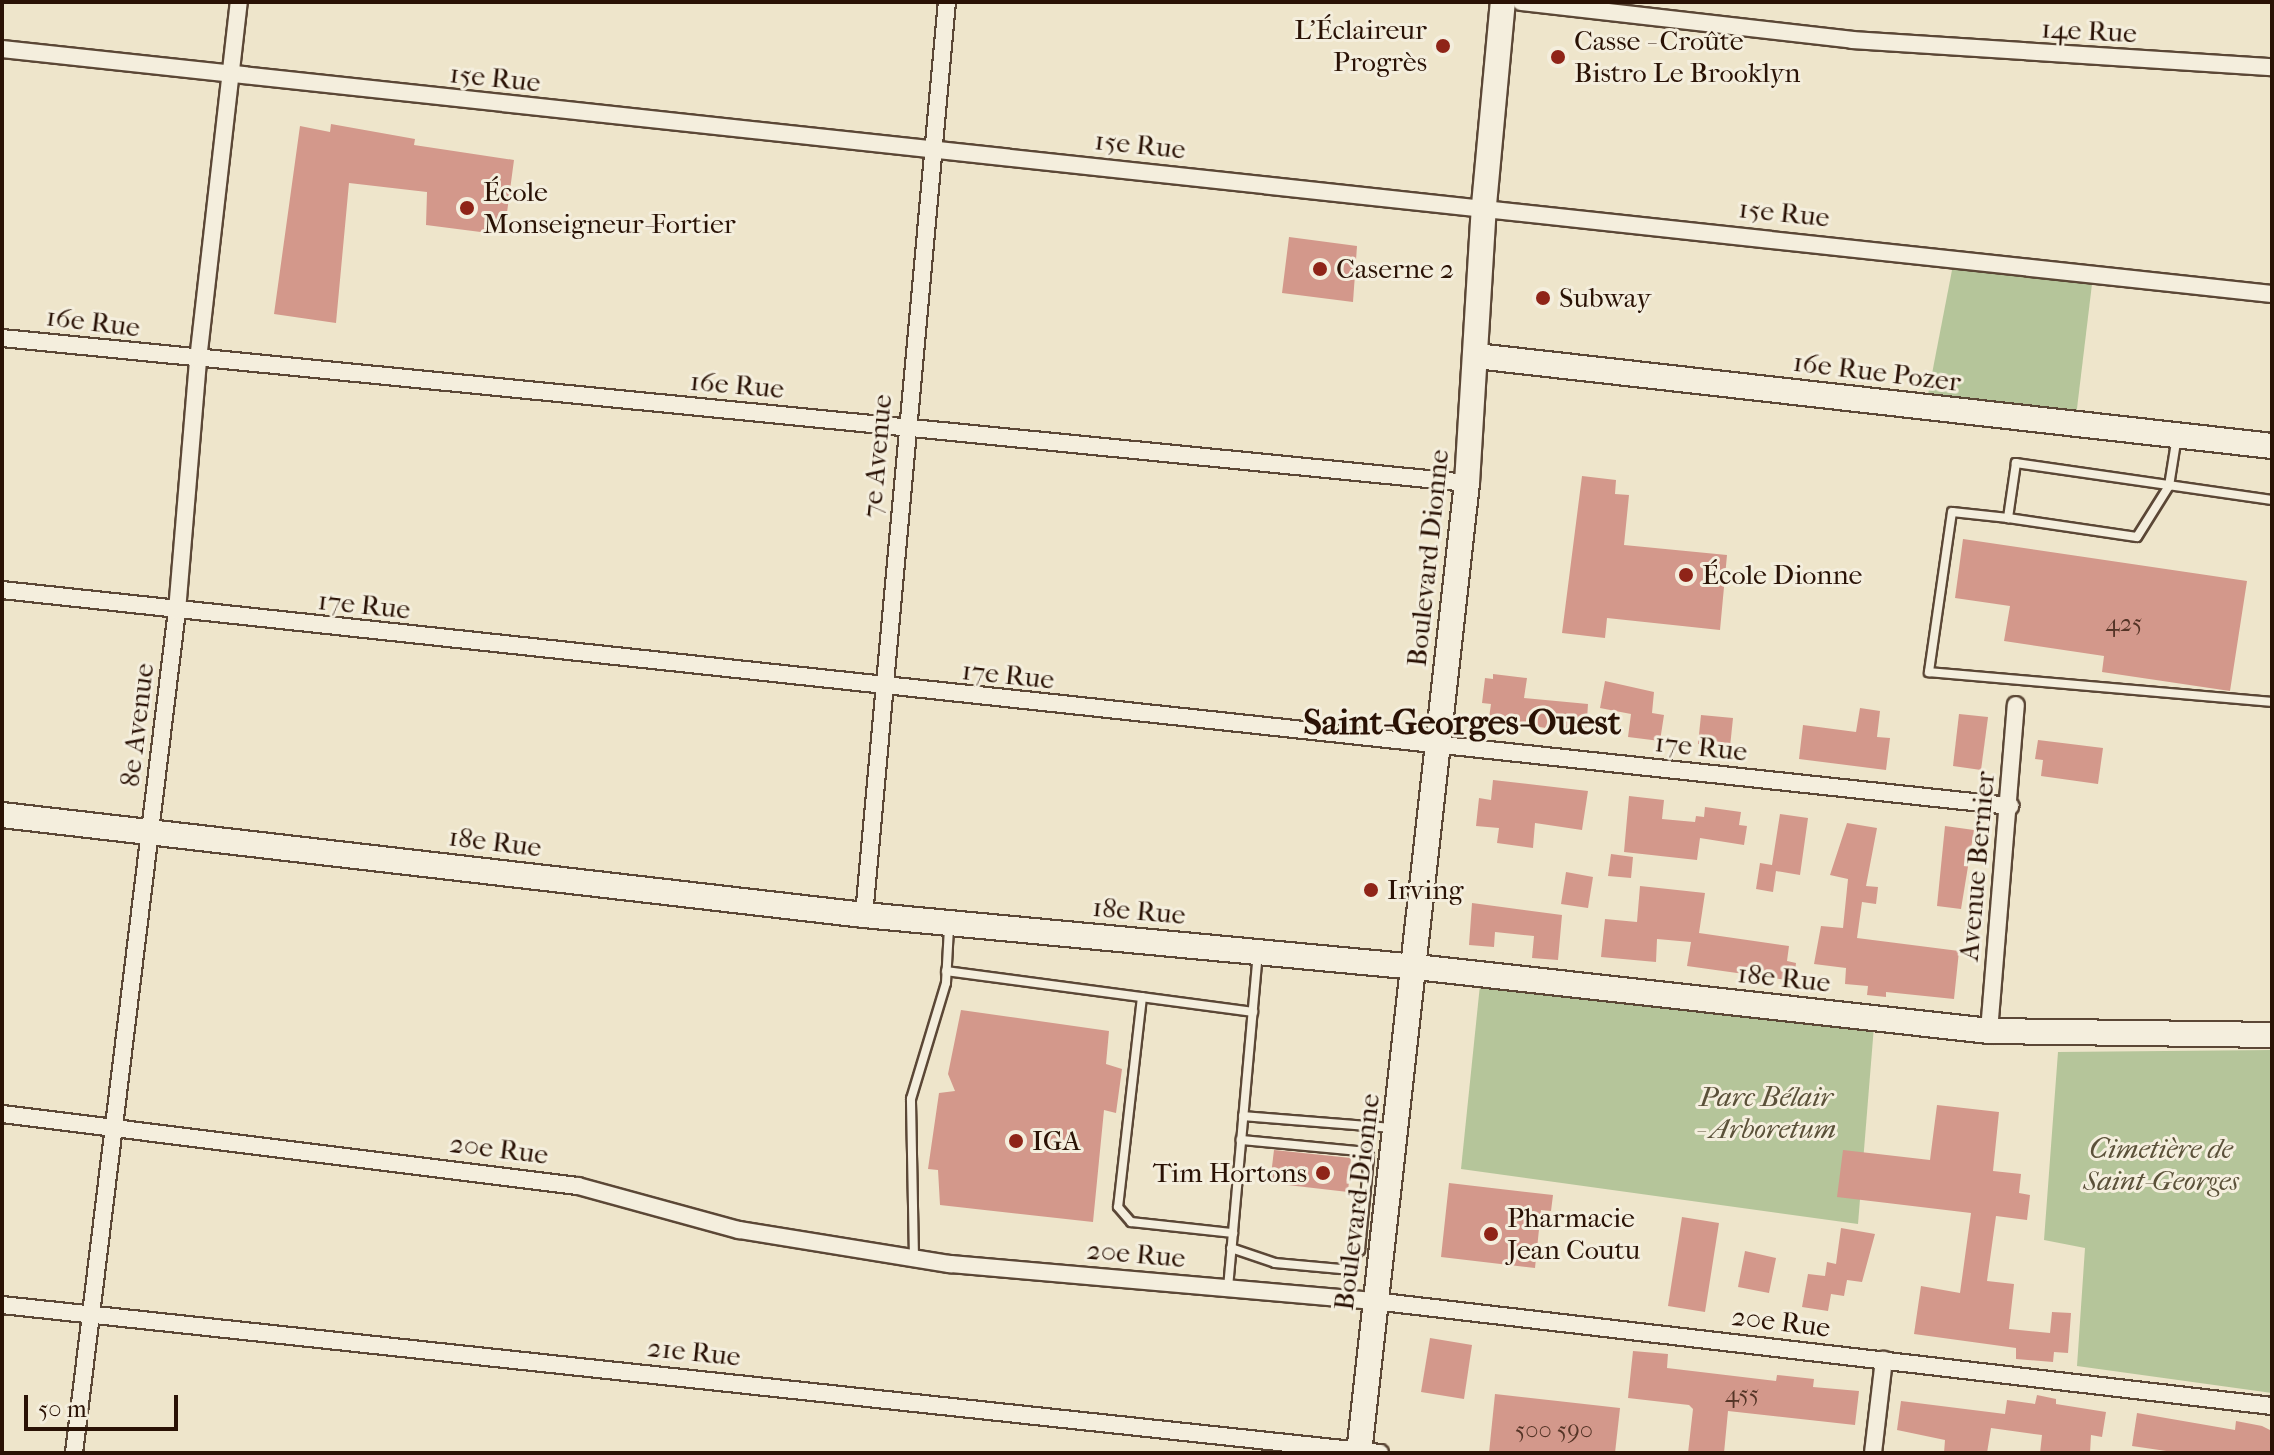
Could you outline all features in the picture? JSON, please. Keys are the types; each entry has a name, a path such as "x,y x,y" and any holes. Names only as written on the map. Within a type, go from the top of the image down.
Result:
{"street":[{"name":"8e Avenue","path":"74,1453 177,611 198,360 239,2"},
{"name":"7e Avenue","path":"864,915 905,427 947,2"},
{"name":"Boulevard Dionne","path":"1366,1452 1374,1301 1416,967 1467,483 1484,205 1503,2"},
{"name":"14e Rue","path":"1521,2 1852,40 2272,67"},
{"name":"15e Rue","path":"2,49 932,151 1484,205 2272,294"},
{"name":"16e Rue","path":"2,338 198,360 1467,483"},
{"name":"16e Rue Pozer","path":"1476,356 2272,446"},
{"name":"17e Rue","path":"2,590 885,688 2010,806"},
{"name":"Avenue Bernier","path":"1989,1031 2016,705"},
{"name":"18e Rue","path":"2,815 864,915 1416,967 1989,1031 2272,1035"},
{"name":"20e Rue","path":"2,1114 578,1186 739,1230 914,1258 1374,1301 2272,1406"},
{"name":"21e Rue","path":"2,1305 1366,1452"},
{"path":"1873,1453 1884,1360"}],"lane":[{"path":"2177,436 2169,486 2137,537 1952,512 1929,672 2272,702"},
{"path":"2008,518 2016,463 2272,500"},
{"path":"914,1258 911,1099 946,971 950,923"},
{"path":"1227,1288 1258,952"},
{"path":"946,971 1253,1012"},
{"path":"1142,997 1118,1207 1131,1222 1233,1233"},
{"path":"1243,1116 1396,1128"},
{"path":"1231,1248 1275,1263 1341,1269 1360,1250 1369,1156 1358,1151 1241,1140"}],"green space":[{"path":"1953,265 2092,284 2075,425 1925,410"},
{"name":"Parc Bélair - Arboretum","path":"1480,985 1874,1026 1858,1224 1461,1169"},
{"name":"Cimetière de Saint-Georges","path":"2272,1050 2272,1393 2077,1366 2085,1248 2044,1240 2058,1052"}],"building":[{"name":"École Monseigneur-Fortier","path":"331,124 415,139 414,145 514,160 504,235 426,225 427,192 349,183 336,323 274,314 300,126 330,132"},
{"name":"Caserne 2","path":"1289,237 1357,246 1353,302 1282,293"},
{"name":"École Dionne","path":"1582,476 1616,480 1615,494 1629,495 1624,545 1727,555 1720,630 1607,618 1605,638 1562,633"},
{"path":"1963,539 2247,581 2230,691 2102,672 2104,656 2004,641 2010,606 1955,598"},
{"path":"1493,674 1527,678 1524,698 1588,704 1586,735 1489,718 1491,704 1482,703 1485,678 1493,679"},
{"path":"1605,681 1654,692 1652,713 1664,715 1660,741 1628,737 1631,714 1600,708"},
{"path":"1860,708 1880,711 1877,737 1890,738 1886,770 1799,759 1803,725 1856,732"},
{"path":"1959,714 1988,717 1981,770 1953,766"},
{"path":"1701,715 1733,718 1730,747 1698,744"},
{"path":"2038,740 2103,748 2098,784 2041,776 2043,760 2035,759"},
{"path":"1493,780 1588,791 1582,830 1535,823 1533,848 1497,843 1499,828 1476,826 1479,798 1491,800"},
{"path":"1629,796 1664,800 1662,819 1695,822 1696,816 1704,817 1705,807 1741,812 1739,825 1747,826 1744,845 1700,838 1697,860 1624,852"},
{"path":"1780,814 1808,818 1800,875 1776,871 1773,892 1756,889 1760,863 1772,865"},
{"path":"1847,823 1877,828 1866,886 1878,887 1876,904 1862,902 1857,938 1959,951 1954,999 1886,992 1886,997 1867,995 1868,986 1845,984 1846,968 1814,964 1821,926 1843,928 1848,879 1830,875"},
{"path":"1945,826 1974,830 1961,909 1937,906"},
{"path":"1611,854 1633,857 1631,878 1608,876"},
{"path":"1566,872 1593,877 1588,908 1561,904"},
{"path":"1640,886 1705,893 1699,933 1789,946 1787,961 1796,963 1794,981 1687,966 1691,942 1657,939 1656,962 1601,957 1605,919 1637,922"},
{"path":"1472,903 1562,915 1558,960 1532,958 1534,936 1495,932 1494,947 1469,945"},
{"name":"IGA","path":"961,1010 1109,1031 1106,1064 1122,1069 1116,1113 1104,1110 1093,1222 940,1205 938,1170 928,1169 939,1093 955,1091 948,1074"},
{"path":"1937,1105 1999,1112 1993,1171 2021,1174 2019,1193 2030,1195 2027,1220 1996,1216 1987,1281 2014,1284 2009,1329 2050,1333 2052,1312 2071,1313 2068,1353 2054,1352 2053,1362 2016,1359 2016,1348 1914,1334 1921,1286 1960,1293 1971,1213 1837,1197 1843,1150 1930,1160"},
{"path":"1274,1150 1351,1158 1348,1192 1270,1183"},
{"name":"Pharmacie Jean Coutu","path":"1449,1183 1553,1195 1551,1211 1541,1210 1535,1268 1441,1257"},
{"path":"1682,1217 1719,1223 1705,1312 1668,1306"},
{"path":"1841,1228 1875,1234 1862,1282 1847,1280 1844,1296 1831,1294 1828,1311 1802,1307 1808,1274 1825,1276 1827,1262 1836,1264"},
{"path":"1745,1251 1776,1258 1769,1293 1738,1287"},
{"path":"1430,1338 1472,1345 1464,1399 1421,1392"},
{"path":"1633,1351 1668,1354 1667,1368 1776,1381 1777,1375 1814,1379 1813,1387 1859,1391 1855,1425 1728,1411 1724,1453 1688,1453 1693,1409 1689,1405 1628,1398"},
{"path":"1495,1394 1620,1408 1615,1453 1489,1453"},
{"path":"2037,1395 2056,1399 2056,1404 2106,1412 2102,1437 2091,1435 2090,1453 2040,1453 2042,1435 1991,1428 1987,1453 1944,1453 1945,1440 1897,1430 1901,1401 2005,1414 2007,1400 2035,1404"},
{"path":"2137,1413 2235,1430 2236,1421 2262,1426 2272,1431 2272,1453 2180,1453 2132,1446"}],"place":[{"name":"L'Éclaireur Progrès","path":"1443,46"},
{"name":"Casse - Croûte Bistro Le Brooklyn","path":"1558,57"},
{"name":"École Monseigneur-Fortier","path":"467,208"},
{"name":"Caserne 2","path":"1320,269"},
{"name":"Subway","path":"1543,298"},
{"name":"École Dionne","path":"1686,575"},
{"name":"Irving","path":"1371,890"},
{"name":"IGA","path":"1016,1141"},
{"name":"Tim Hortons","path":"1323,1173"},
{"name":"Pharmacie Jean Coutu","path":"1491,1234"}],"district":[{"name":"Saint-Georges-Ouest","path":"1462,723"}]}
